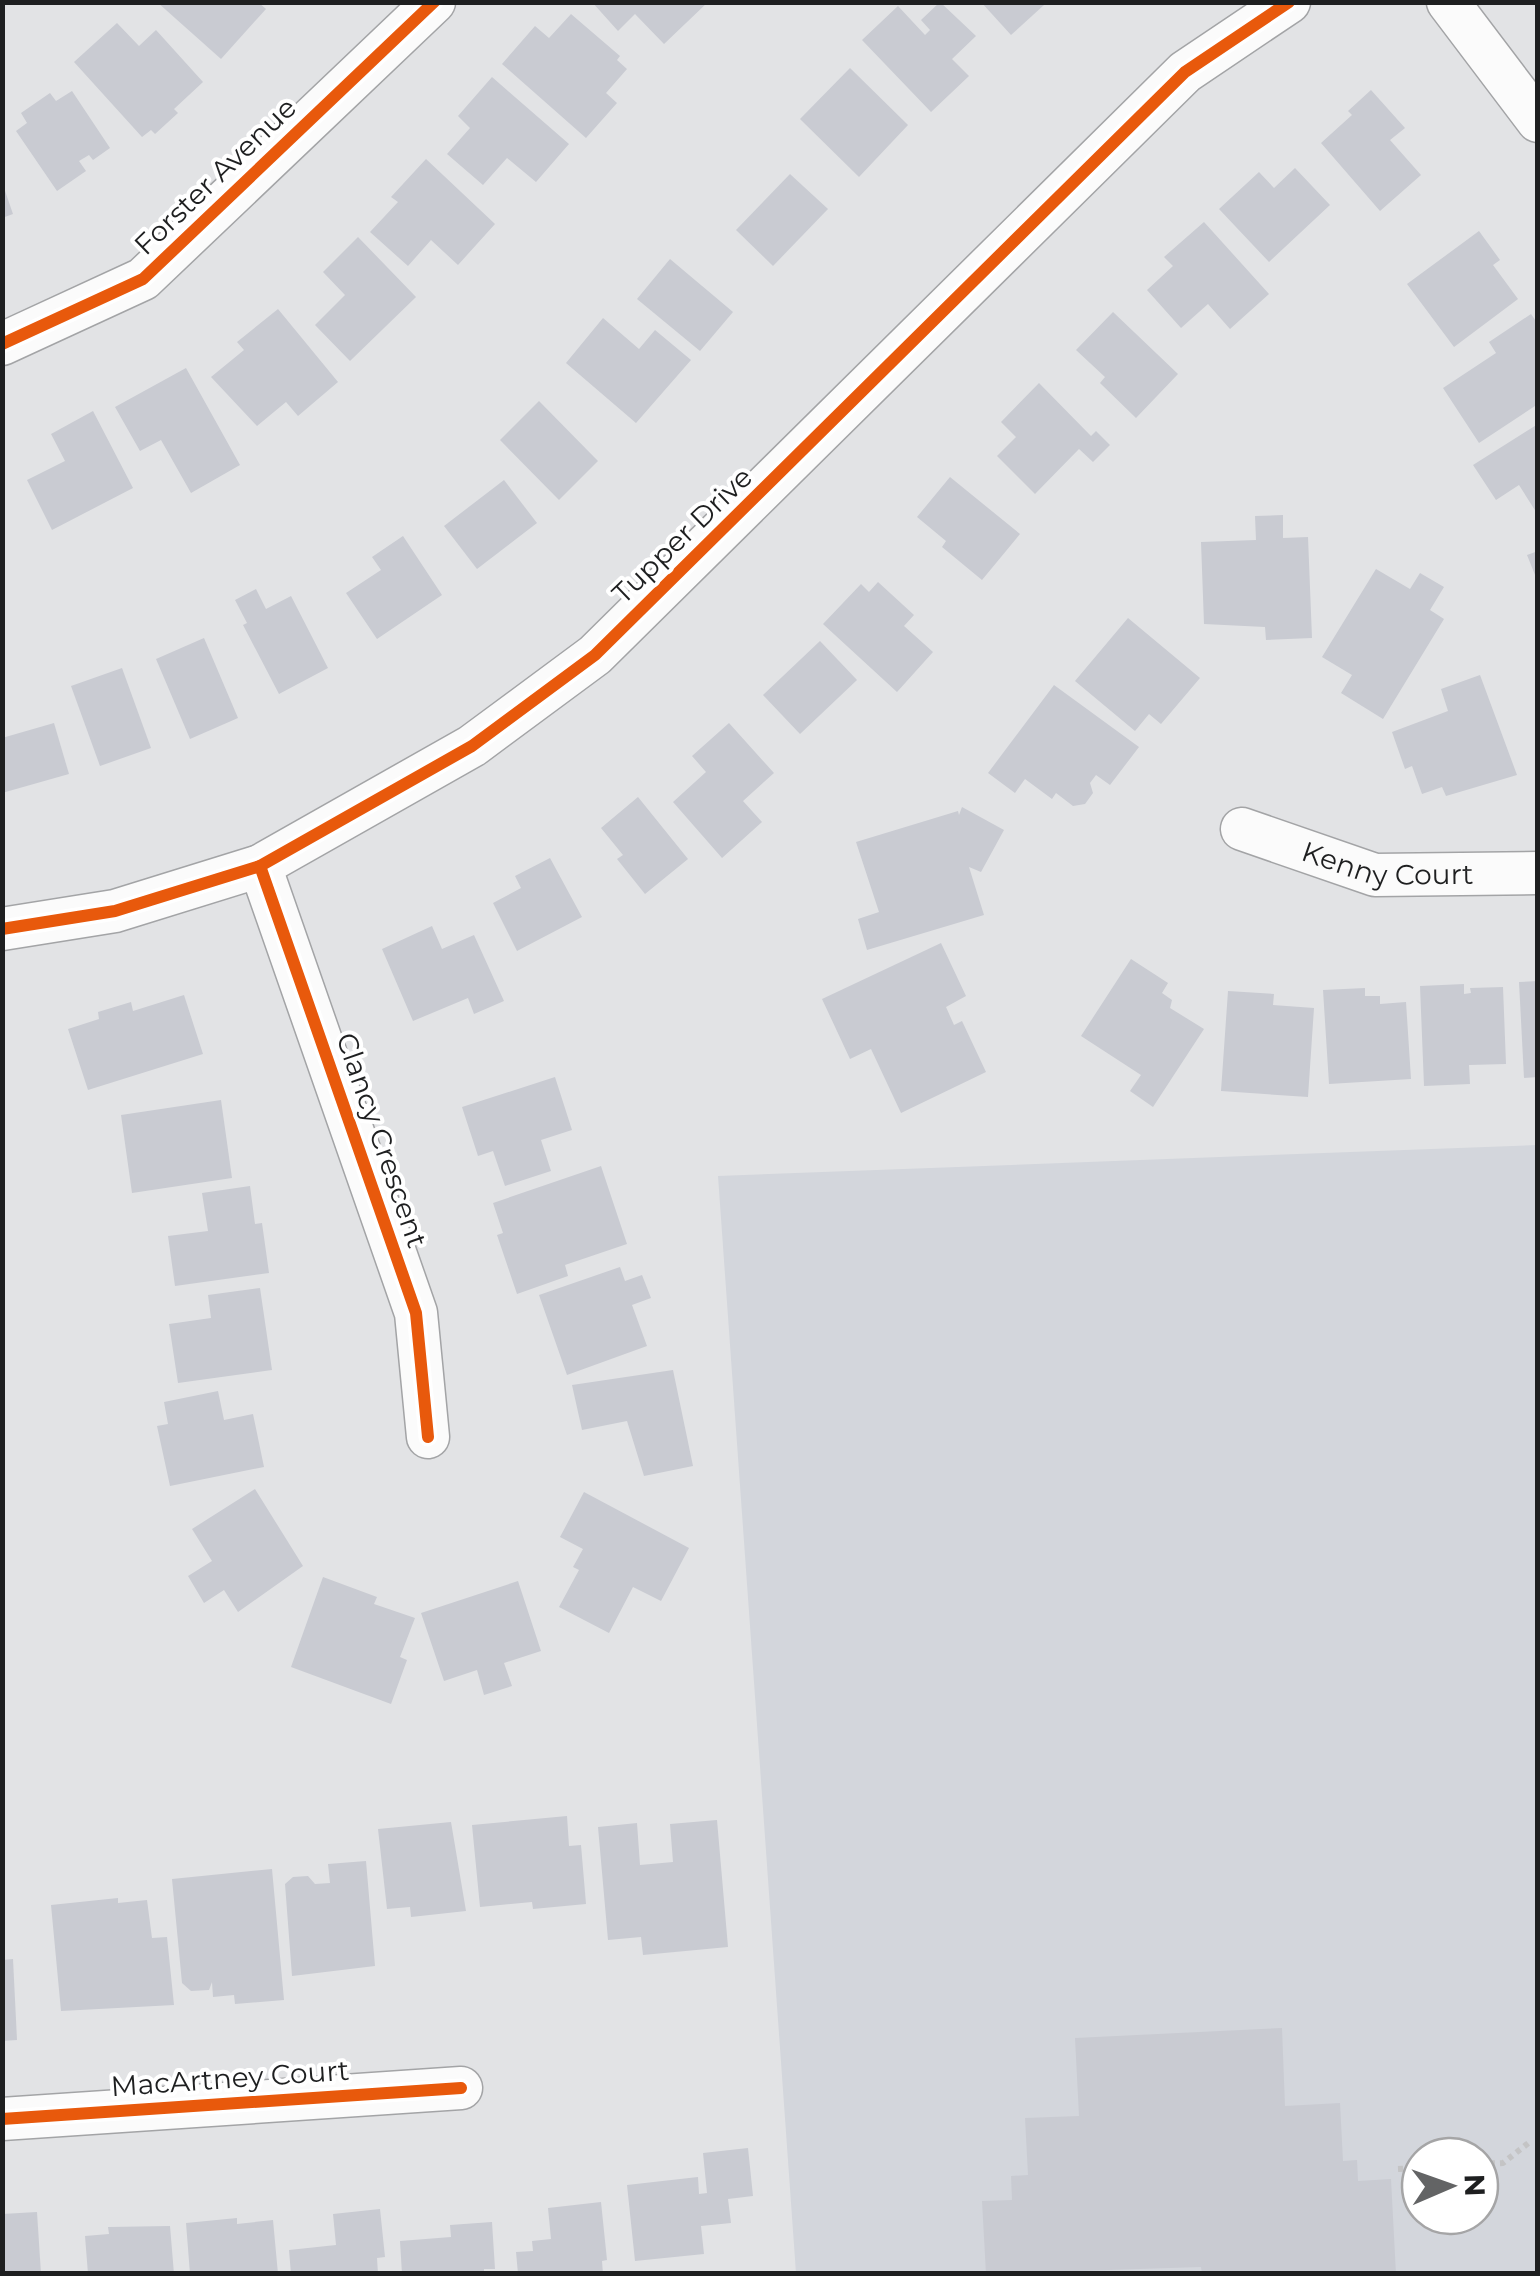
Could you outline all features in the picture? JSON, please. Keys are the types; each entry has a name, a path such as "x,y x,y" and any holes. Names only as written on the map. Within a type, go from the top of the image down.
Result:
{"street":[{"name":"Forster Avenue","path":"2,344 143,279 434,2"},
{"name":"Tupper Drive","path":"2,930 115,911 260,866 472,746 595,654 1185,72 1289,2"},
{"path":"1448,2 1538,121"},
{"name":"Kenny Court","path":"1242,830 1375,875 1538,873"},
{"name":"Clancy Crescent","path":"260,866 416,1313 428,1437"},
{"name":"MacArtney Court","path":"2,2119 462,2088"}],"path":[{"path":"1500,2162 1531,2141"}],"shaded area":[{"path":"1537,1145 1537,2273 796,2273 718,1176"}],"building":[{"path":"157,2 258,2 266,9 221,59"},
{"path":"592,2 708,2 664,44 635,14 618,31"},
{"path":"940,2 976,36 952,59 969,76 931,112 862,40 898,6 925,35 930,30 921,20"},
{"path":"981,2 1042,2 1044,5 1011,35"},
{"path":"571,14 620,56 617,60 627,69 606,93 617,103 586,138 502,64 535,26 549,38"},
{"path":"117,23 139,46 156,30 203,82 155,134 151,130 142,137 74,62"},
{"path":"850,68 908,125 859,177 800,119"},
{"path":"492,77 569,144 536,182 507,158 483,185 447,154 470,128 458,116"},
{"path":"1371,90 1405,128 1390,140 1421,175 1380,211 1321,143 1352,115 1348,111"},
{"path":"72,91 110,148 93,160 89,155 79,161 86,171 57,191 16,131 27,123 21,113 50,93 56,101"},
{"path":"426,159 495,224 458,265 431,240 408,266 370,232 398,202 391,197"},
{"path":"1295,168 1330,205 1269,262 1219,209 1259,172 1274,188"},
{"path":"790,174 828,209 773,266 736,230"},
{"path":"2,186 13,214 2,218"},
{"path":"1204,222 1269,294 1230,329 1208,304 1181,328 1147,290 1173,266 1164,257"},
{"path":"1479,231 1500,260 1493,265 1518,299 1454,347 1407,284"},
{"path":"358,237 416,297 350,361 315,325 345,295 323,272"},
{"path":"670,259 733,312 700,351 637,299"},
{"path":"278,309 338,382 298,416 286,402 257,426 211,377 244,350 237,342"},
{"path":"1113,312 1178,374 1136,418 1100,383 1105,377 1076,350"},
{"path":"1531,314 1538,324 1538,404 1479,443 1443,388 1496,353 1489,342"},
{"path":"603,318 639,349 655,330 691,360 636,423 566,363"},
{"path":"186,368 240,465 191,493 161,440 140,451 115,407"},
{"path":"1039,383 1091,436 1096,431 1110,445 1093,462 1079,449 1035,494 997,456 1016,437 1001,422"},
{"path":"539,401 598,461 559,500 500,440"},
{"path":"93,411 133,488 52,530 27,480 65,461 51,434"},
{"path":"1538,424 1538,515 1519,485 1496,500 1473,465"},
{"path":"950,477 1020,534 982,580 942,547 946,541 917,517"},
{"path":"504,480 537,523 477,569 444,526"},
{"path":"1283,515 1283,538 1308,537 1312,638 1266,640 1265,627 1204,624 1201,542 1256,540 1255,516"},
{"path":"403,536 442,595 377,639 346,593 381,570 372,557"},
{"path":"1538,551 1538,580 1537,580 1527,555"},
{"path":"1376,569 1410,589 1420,573 1444,587 1430,610 1444,619 1383,719 1341,693 1352,675 1322,657"},
{"path":"878,582 914,615 904,626 933,652 897,692 823,624 861,584 869,592"},
{"path":"256,589 266,609 291,596 328,668 279,694 243,625 247,623 235,600"},
{"path":"1128,618 1200,678 1161,724 1149,714 1135,731 1075,681"},
{"path":"204,638 238,718 190,739 156,659"},
{"path":"820,641 857,680 800,734 763,695"},
{"path":"122,668 151,748 100,766 71,686"},
{"path":"1480,675 1517,775 1446,796 1442,787 1422,794 1412,766 1405,769 1392,732 1448,711 1441,689"},
{"path":"1054,685 1139,747 1110,785 1096,775 1090,783 1093,793 1085,804 1073,806 1056,793 1052,799 1025,779 1015,793 988,773"},
{"path":"54,723 69,774 2,793 2,738"},
{"path":"729,723 774,773 743,801 762,822 722,858 673,802 706,772 692,756"},
{"path":"638,797 688,859 645,894 617,859 623,855 601,828"},
{"path":"962,807 1004,830 981,872 969,867 984,915 867,950 858,919 879,912 856,842 958,811 959,815"},
{"path":"550,858 582,917 517,951 493,903 521,888 515,876"},
{"path":"432,926 442,949 474,935 504,1001 474,1014 468,998 413,1021 382,949"},
{"path":"941,943 966,996 946,1007 954,1025 962,1021 986,1072 901,1113 871,1049 850,1059 822,999"},
{"path":"1131,959 1168,983 1162,993 1172,1000 1170,1008 1204,1029 1153,1107 1130,1091 1141,1075 1081,1036"},
{"path":"1538,981 1538,1077 1524,1078 1519,982"},
{"path":"1464,984 1464,994 1471,993 1470,988 1503,987 1506,1064 1469,1065 1470,1084 1424,1086 1420,986"},
{"path":"1365,988 1365,996 1380,996 1380,1004 1406,1002 1411,1079 1329,1084 1323,990"},
{"path":"1228,991 1274,994 1273,1005 1314,1008 1308,1097 1221,1091"},
{"path":"184,995 203,1054 88,1090 68,1029 99,1019 98,1012 131,1002 133,1011"},
{"path":"555,1077 572,1130 541,1140 551,1171 505,1186 493,1151 478,1156 462,1107"},
{"path":"221,1100 232,1178 132,1193 121,1115"},
{"path":"601,1166 627,1244 565,1265 568,1276 517,1294 497,1235 503,1233 493,1203"},
{"path":"250,1186 255,1224 262,1223 269,1273 175,1286 168,1236 208,1231 202,1193"},
{"path":"620,1267 625,1281 642,1275 651,1298 632,1305 647,1346 567,1375 539,1295"},
{"path":"260,1288 272,1370 178,1383 169,1324 211,1318 208,1295"},
{"path":"673,1370 693,1466 644,1476 627,1421 582,1430 572,1385"},
{"path":"218,1391 224,1420 253,1414 264,1467 170,1486 157,1426 168,1424 164,1402"},
{"path":"255,1489 303,1566 238,1612 224,1590 204,1603 188,1576 212,1561 192,1529"},
{"path":"584,1492 689,1548 661,1601 633,1587 609,1633 559,1607 579,1570 573,1567 583,1549 560,1537"},
{"path":"323,1577 377,1597 374,1604 415,1618 400,1657 407,1660 391,1704 291,1667"},
{"path":"518,1581 541,1651 504,1663 512,1686 484,1695 477,1670 444,1681 421,1613"},
{"path":"567,1816 569,1846 581,1845 586,1904 533,1909 532,1902 480,1907 472,1825"},
{"path":"717,1820 728,1947 643,1955 641,1937 608,1940 598,1827 637,1823 640,1865 673,1862 670,1824"},
{"path":"451,1822 466,1911 411,1917 410,1907 387,1909 378,1829"},
{"path":"366,1861 375,1966 292,1976 285,1884 293,1877 308,1876 315,1884 330,1883 328,1864"},
{"path":"272,1869 284,2000 235,2004 234,1995 213,1997 212,1982 209,1990 191,1991 182,1983 172,1879"},
{"path":"118,1898 118,1903 147,1900 152,1938 167,1937 174,2005 61,2011 51,1905"},
{"path":"13,1959 17,2040 2,2041 2,1960"},
{"path":"1282,2028 1285,2106 1340,2103 1343,2161 1357,2160 1358,2181 1391,2179 1396,2274 1202,2274 1201,2267 986,2274 982,2201 1012,2200 1011,2176 1028,2175 1025,2118 1079,2116 1075,2038"},
{"path":"748,2148 753,2196 728,2199 731,2223 701,2226 704,2254 635,2261 627,2185 698,2177 699,2194 707,2193 703,2153"},
{"path":"601,2202 607,2260 602,2261 603,2274 518,2274 516,2252 533,2251 532,2241 551,2239 548,2208"},
{"path":"380,2209 385,2257 377,2258 378,2274 291,2274 289,2250 336,2245 333,2214"},
{"path":"37,2212 41,2274 2,2274 2,2214"},
{"path":"237,2218 237,2224 273,2220 278,2274 190,2274 186,2223"},
{"path":"492,2222 495,2269 484,2269 484,2274 402,2274 400,2241 451,2237 450,2225"},
{"path":"170,2226 174,2274 88,2274 85,2236 109,2234 108,2227"}],"cycle path":[{"path":"2,344 143,279 434,2"},
{"path":"2,929 115,911 260,866 472,746 595,655 1185,72 1289,2"},
{"path":"260,866 416,1313 428,1437"},
{"path":"2,2119 461,2088"}]}
